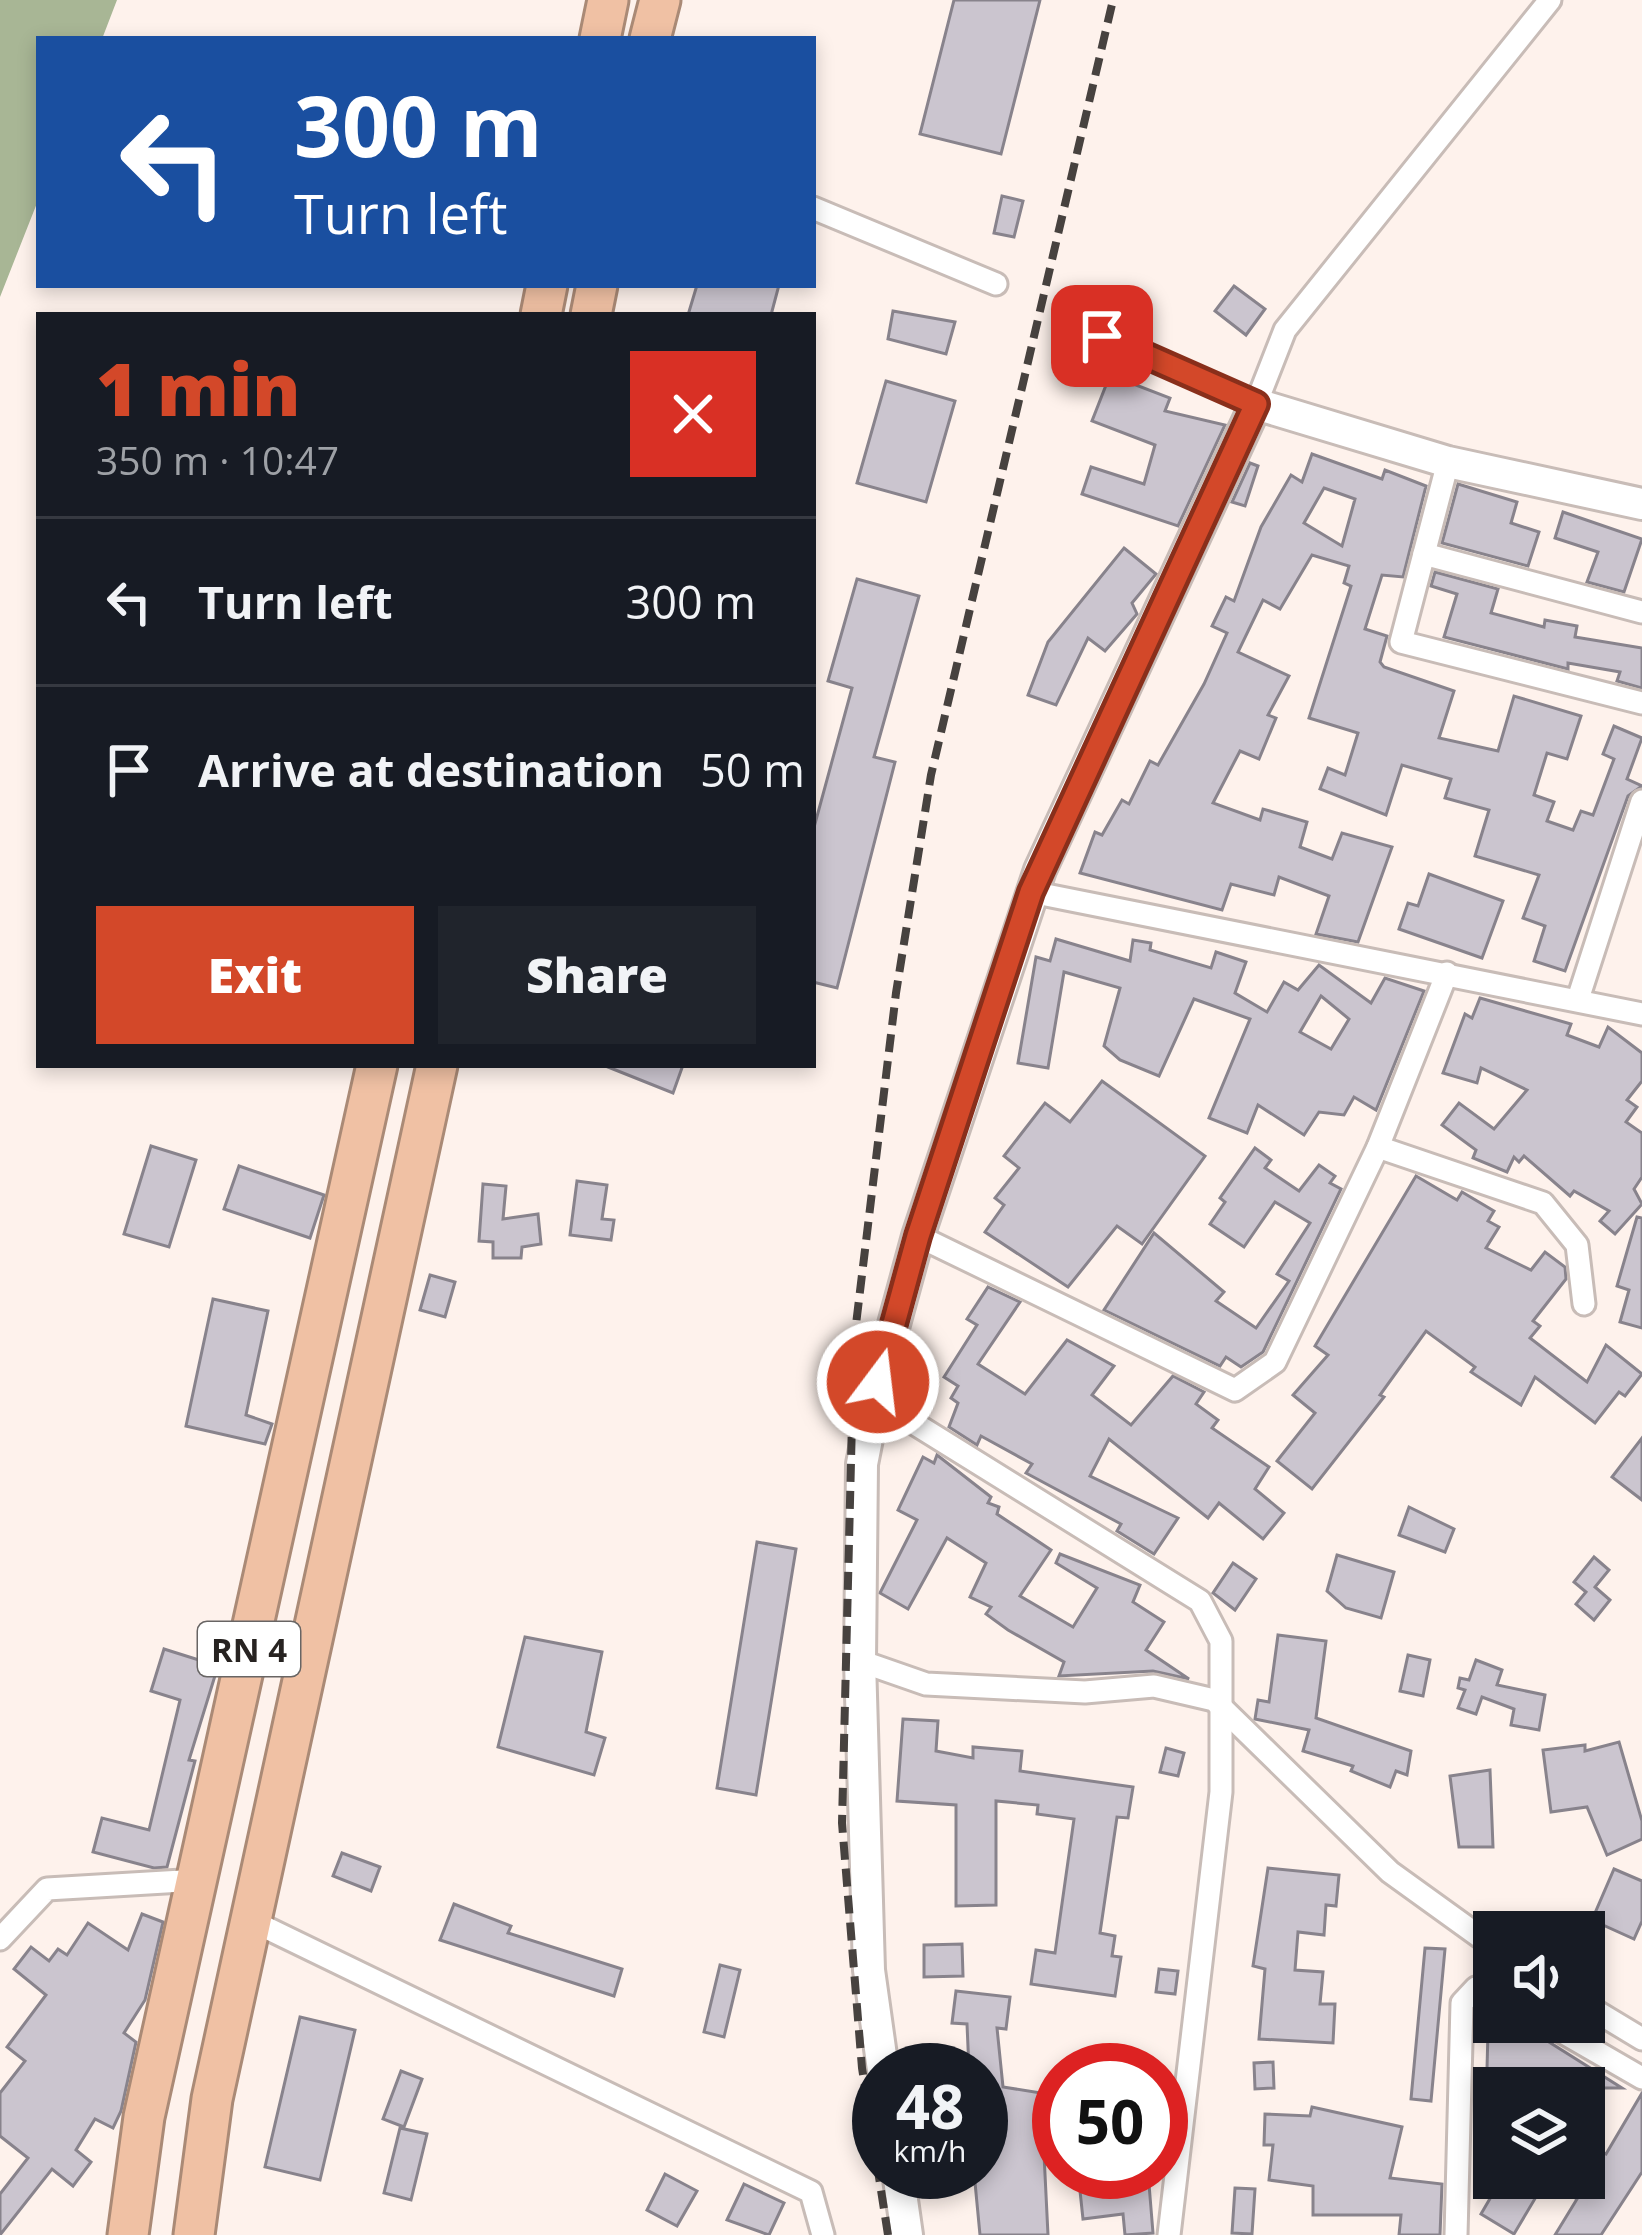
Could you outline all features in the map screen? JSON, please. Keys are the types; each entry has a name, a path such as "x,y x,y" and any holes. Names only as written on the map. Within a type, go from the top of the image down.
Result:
{"highway":[{"path":"601,36 608,0"},
{"path":"651,36 660,0"},
{"name":"RN 4","path":"128,2235 144,2117 376,1068"},
{"name":"RN 4","path":"194,2235 212,2099 436,1068"}],"main road":[{"path":"879,2043 869,1970 860,1661 862,1464 875,1399 918,1236 1031,892 1256,404 1448,462 1642,504"},
{"path":"902,2199 907,2235"}],"street":[{"path":"1067,322 1256,404 1285,330 1550,0"},
{"path":"816,209 996,284"},
{"path":"1448,462 1401,642 1642,703"},
{"path":"1424,554 1642,612"},
{"path":"1577,999 1642,801"},
{"path":"1031,892 1642,1014"},
{"path":"918,1236 1235,1390 1275,1362 1378,1147 1447,974"},
{"path":"1378,1147 1543,1203 1577,1245 1584,1304"},
{"path":"875,1399 1200,1601 1221,1641 1221,1792 1169,2235"},
{"path":"860,1661 926,1684 1085,1692 1154,1685 1214,1700 1390,1872 1473,1932"},
{"path":"0,1939 47,1889 199,1880"},
{"path":"250,1920 812,2192 823,2235"},
{"path":"1456,2235 1462,2003 1473,1991"},
{"path":"1605,2017 1642,2039"},
{"path":"1581,2043 1642,2078"}],"green space":[{"path":"0,0 117,0 103,36 36,36 36,206 0,297"}],"building":[{"path":"954,0 1040,0 1001,154 920,134"},
{"path":"1002,196 1023,201 1014,237 994,233"},
{"path":"1234,286 1265,309 1246,335 1215,311"},
{"path":"696,288 778,288 772,312 689,312"},
{"path":"893,311 955,322 946,354 888,339"},
{"path":"1110,375 1170,398 1165,411 1225,425 1178,526 1082,494 1091,467 1144,484 1155,445 1092,421"},
{"path":"886,381 955,401 926,502 857,483"},
{"path":"1312,454 1382,479 1385,470 1426,486 1403,577 1382,575 1365,629 1387,636 1380,662 1384,667 1454,691 1439,738 1498,751 1514,696 1581,716 1567,759 1547,753 1534,795 1554,802 1547,821 1573,830 1581,811 1593,815 1614,759 1603,754 1614,726 1642,738 1627,779 1642,786 1628,796 1565,971 1534,961 1545,926 1523,918 1539,875 1475,856 1489,810 1445,798 1451,779 1402,765 1386,815 1320,789 1328,768 1345,775 1358,733 1309,718 1351,586 1344,583 1349,566 1312,555 1280,609 1263,600 1238,652 1289,676 1268,715 1276,718 1259,759 1240,751 1213,803 1260,820 1263,809 1307,822 1300,847 1332,859 1342,833 1392,847 1358,942 1316,934 1329,896 1279,877 1274,895 1231,884 1222,910 1080,873 1095,832 1102,835 1122,800 1129,804 1150,761 1158,765 1204,684 1227,633 1212,626 1226,597 1234,601 1261,527 1291,475 1302,482","holes":["1324,488 1355,499 1342,546 1304,523"]},
{"path":"1250,463 1258,466 1245,506 1232,502"},
{"path":"1458,484 1517,502 1511,523 1539,532 1528,566 1442,543"},
{"path":"1563,512 1642,539 1624,592 1587,582 1598,552 1555,538"},
{"path":"1124,548 1156,574 1132,603 1137,614 1105,651 1088,638 1056,705 1028,695 1048,642"},
{"path":"1435,572 1498,589 1491,613 1544,627 1545,620 1577,626 1575,637 1642,648 1642,688 1617,681 1620,672 1568,663 1568,669 1444,637 1457,594 1431,586"},
{"path":"857,579 919,596 874,757 895,762 837,988 816,983 816,820 852,688 828,681"},
{"path":"1429,874 1503,901 1482,958 1399,929 1408,903 1418,906"},
{"path":"1056,939 1130,961 1133,940 1151,943 1150,950 1211,968 1216,952 1246,962 1235,993 1267,1012 1284,982 1298,990 1319,965 1371,1003 1385,978 1424,991 1376,1110 1354,1097 1344,1115 1319,1112 1304,1135 1258,1105 1247,1133 1209,1118 1250,1019 1194,999 1159,1076 1120,1060 1104,1046 1120,988 1064,972 1048,1068 1018,1063 1036,957 1050,961","holes":["1321,996 1349,1019 1331,1049 1300,1032"]},
{"path":"1480,998 1571,1024 1567,1035 1599,1047 1608,1027 1642,1053 1642,1081 1627,1100 1637,1107 1626,1122 1642,1133 1642,1177 1634,1189 1642,1204 1615,1234 1600,1221 1609,1211 1574,1191 1570,1196 1524,1156 1519,1162 1514,1157 1507,1172 1473,1158 1476,1150 1442,1125 1459,1103 1494,1129 1527,1090 1481,1068 1477,1083 1443,1073 1465,1014 1472,1018"},
{"path":"610,1068 682,1068 673,1093"},
{"path":"1102,1081 1205,1156 1142,1244 1117,1226 1068,1287 985,1232 1004,1205 995,1198 1019,1168 1004,1156 1045,1103 1070,1122"},
{"path":"151,1146 196,1160 169,1247 124,1234"},
{"path":"1255,1148 1271,1160 1265,1168 1299,1191 1319,1165 1335,1176 1330,1183 1341,1189 1263,1352 1241,1367 1226,1357 1220,1366 1104,1310 1154,1233 1224,1292 1216,1301 1256,1328 1289,1281 1277,1274 1310,1223 1275,1202 1244,1247 1210,1224 1225,1202 1220,1198"},
{"path":"239,1166 324,1195 310,1238 224,1209"},
{"path":"1416,1176 1457,1200 1462,1192 1494,1211 1488,1221 1499,1227 1486,1248 1531,1270 1545,1252 1565,1267 1566,1279 1533,1321 1540,1326 1530,1338 1587,1382 1606,1345 1642,1374 1625,1396 1619,1392 1595,1423 1535,1377 1521,1405 1471,1372 1475,1367 1426,1331 1380,1395 1384,1397 1312,1489 1277,1461 1315,1413 1293,1395 1328,1355 1315,1346"},
{"path":"577,1181 607,1185 602,1219 614,1220 611,1240 570,1235"},
{"path":"483,1184 506,1186 503,1219 538,1214 541,1244 522,1247 521,1258 493,1258 493,1242 479,1241"},
{"path":"1637,1217 1642,1218 1642,1328 1620,1322 1629,1290 1617,1286"},
{"path":"430,1275 455,1282 445,1317 420,1310"},
{"path":"988,1287 1020,1302 978,1364 1025,1394 1067,1340 1114,1366 1092,1395 1131,1425 1173,1376 1204,1392 1196,1404 1218,1420 1212,1428 1269,1467 1255,1489 1284,1513 1263,1539 1219,1503 1208,1518 1109,1439 1090,1476 1178,1518 1154,1554 1117,1531 1121,1524 1026,1473 1032,1464 981,1436 977,1445 949,1427 958,1403 951,1398 958,1386 944,1377 977,1325 967,1319"},
{"path":"213,1299 268,1311 246,1415 272,1424 265,1444 186,1426"},
{"path":"1642,1438 1642,1500 1612,1477"},
{"path":"937,1455 991,1497 988,1503 999,1507 997,1514 1051,1550 1020,1596 1073,1627 1097,1588 1056,1563 1060,1554 1140,1585 1133,1602 1164,1622 1146,1650 1189,1679 1153,1671 1059,1676 1064,1662 1008,1630 986,1614 991,1607 970,1597 986,1563 947,1538 908,1609 880,1593 917,1520 898,1510 923,1457 934,1463"},
{"path":"1409,1507 1454,1529 1445,1552 1399,1535"},
{"path":"757,1542 796,1549 756,1795 717,1788"},
{"path":"1337,1555 1394,1572 1381,1618 1346,1608 1327,1591"},
{"path":"1594,1557 1609,1570 1595,1587 1610,1600 1594,1620 1576,1604 1586,1592 1574,1582"},
{"path":"1233,1563 1256,1579 1235,1610 1213,1593"},
{"path":"1278,1635 1326,1641 1316,1718 1411,1751 1407,1775 1396,1771 1390,1787 1351,1771 1353,1766 1303,1751 1309,1730 1255,1719 1258,1700 1269,1702"},
{"path":"525,1637 602,1652 586,1732 605,1738 594,1775 498,1747"},
{"path":"164,1649 218,1666 189,1760 195,1761 167,1867 154,1868 93,1852 102,1818 149,1830 180,1700 151,1691"},
{"path":"1408,1655 1430,1660 1423,1696 1400,1691"},
{"path":"1476,1660 1502,1670 1497,1685 1545,1695 1539,1730 1511,1725 1514,1709 1482,1697 1476,1714 1458,1708 1465,1690 1458,1688 1460,1678 1469,1680"},
{"path":"903,1719 938,1721 936,1751 973,1758 973,1747 1022,1751 1020,1771 1133,1787 1128,1818 1117,1817 1100,1933 1115,1936 1112,1956 1121,1957 1115,1996 1031,1984 1036,1950 1055,1953 1074,1819 1037,1814 1038,1805 996,1801 996,1905 956,1906 956,1805 897,1801"},
{"path":"1619,1742 1642,1821 1642,1839 1607,1855 1587,1807 1551,1812 1543,1750 1585,1745 1585,1751"},
{"path":"1166,1748 1184,1753 1178,1776 1160,1772"},
{"path":"1490,1770 1493,1847 1459,1847 1450,1776"},
{"path":"342,1853 380,1867 371,1891 333,1876"},
{"path":"1268,1868 1339,1875 1336,1906 1326,1905 1324,1935 1298,1932 1295,1970 1323,1972 1320,2004 1335,2004 1333,2043 1259,2039 1265,1969 1253,1966"},
{"path":"1614,1869 1642,1881 1642,1921 1634,1939 1605,1926 1605,1911 1596,1911"},
{"path":"454,1904 511,1926 508,1933 622,1969 614,1996 440,1940"},
{"path":"142,1914 163,1922 145,2000 124,2033 136,2042 121,2111 113,2128 95,2119 76,2150 91,2162 73,2186 52,2169 0,2235 0,2194 28,2158 0,2136 0,2093 25,2061 7,2047 46,1995 14,1969 31,1947 49,1961 58,1949 67,1955 88,1923 128,1950"},
{"path":"962,1944 963,1976 924,1977 924,1945"},
{"path":"1425,1948 1445,1949 1431,2101 1411,2099"},
{"path":"720,1965 740,1970 724,2037 704,2032"},
{"path":"1159,1969 1178,1971 1175,1994 1156,1992"},
{"path":"956,1991 1010,1997 1006,2029 997,2028 999,2043 968,2043 967,2024 952,2023"},
{"path":"300,2017 355,2030 320,2180 265,2167"},
{"path":"1488,2043 1551,2043 1589,2067 1487,2067"},
{"path":"1273,2062 1274,2088 1255,2089 1254,2063"},
{"path":"401,2071 422,2079 404,2127 383,2119"},
{"path":"1605,2077 1622,2088 1605,2088"},
{"path":"1008,2088 1032,2092 1032,2199 1046,2199 1048,2235 980,2235 977,2199 1008,2199"},
{"path":"1642,2093 1642,2172 1601,2235 1555,2235 1577,2199 1605,2199 1606,2154"},
{"path":"1312,2107 1402,2127 1390,2178 1442,2184 1440,2235 1399,2235 1401,2215 1313,2215 1313,2186 1269,2180 1273,2145 1264,2145 1265,2114 1310,2116"},
{"path":"400,2128 427,2134 411,2200 384,2193"},
{"path":"665,2174 697,2191 677,2226 647,2210"},
{"path":"744,2184 784,2203 769,2235 727,2220"},
{"path":"1235,2188 1255,2189 1252,2234 1232,2233"},
{"path":"1081,2199 1150,2199 1153,2233 1125,2235 1123,2214 1083,2219"},
{"path":"1490,2199 1535,2199 1514,2234 1481,2214"}],"railway":[{"path":"888,2235 862,2068 842,1823 854,1341 896,993 931,775 1113,0"}],"route":[{"path":"878,1382 918,1236 1031,892 1256,404 1102,336"}]}
